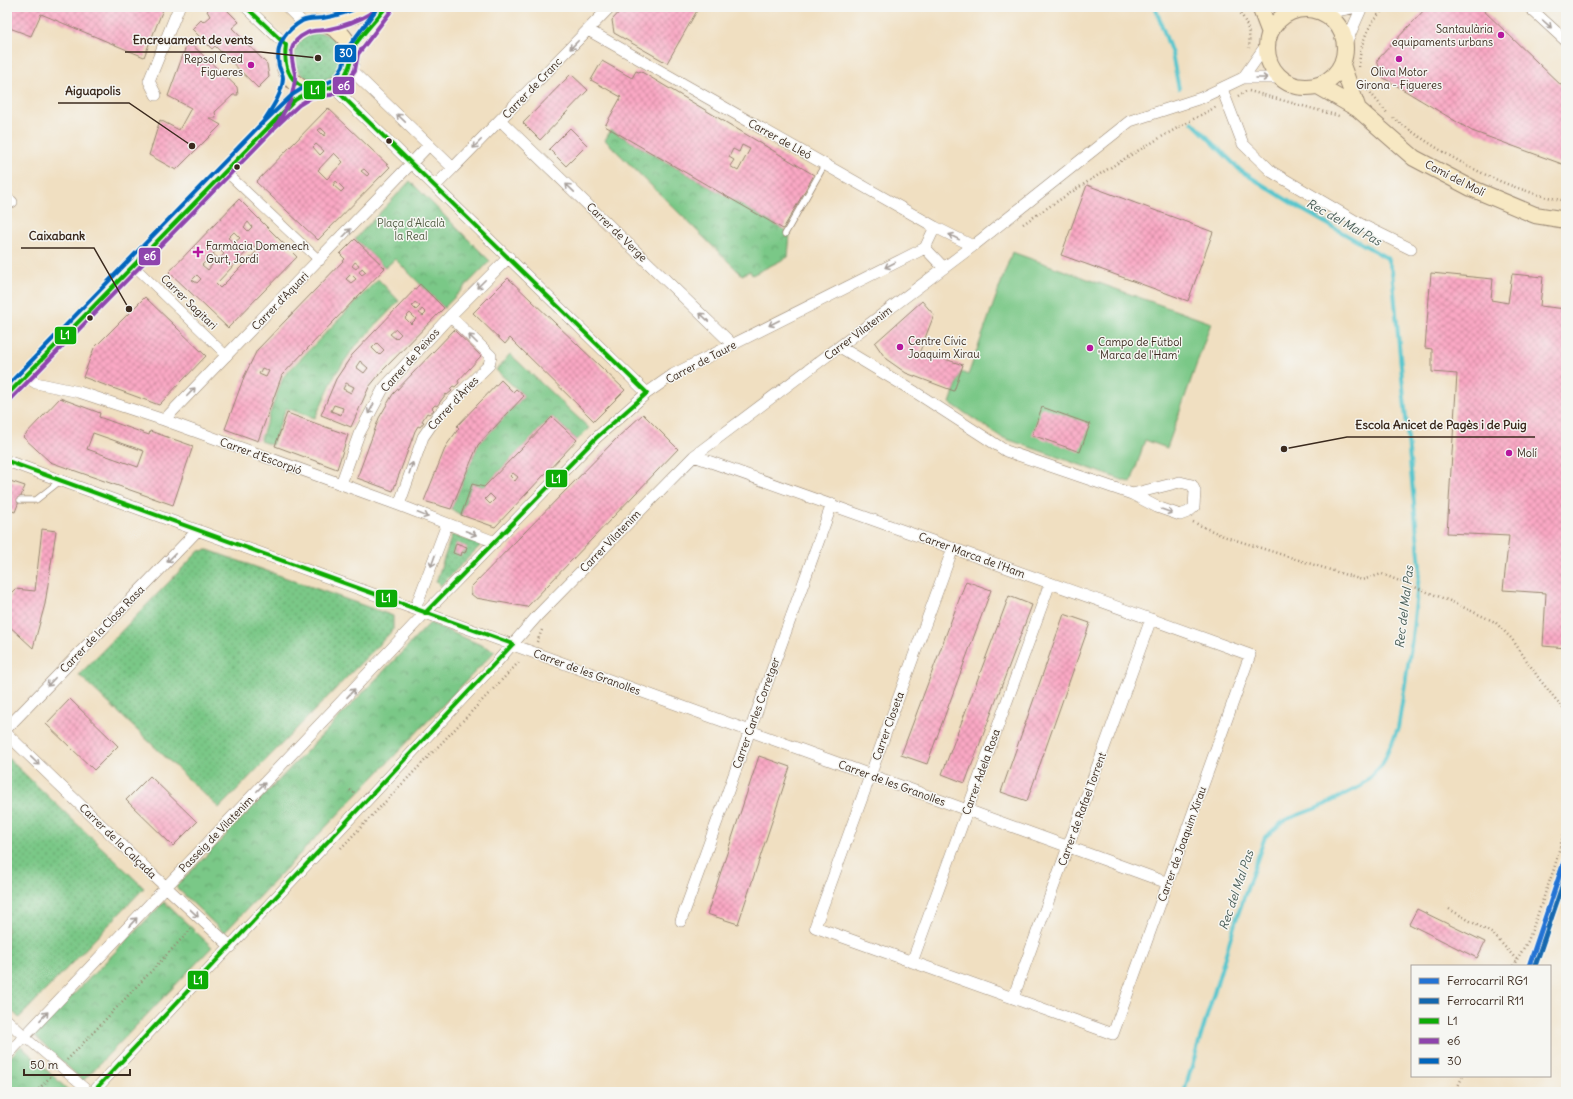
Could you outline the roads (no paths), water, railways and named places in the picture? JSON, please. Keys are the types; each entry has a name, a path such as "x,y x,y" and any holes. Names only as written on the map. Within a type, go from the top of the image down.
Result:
{"main road":[{"path":"310,91 298,85 289,76 285,65 284,54 286,45 293,34 306,26 324,24 356,15 370,7"},
{"path":"7,395 134,266 268,126 296,100 310,91 333,87 342,79 349,68 352,52 386,7"},
{"path":"1260,7 1268,39 1268,59 1275,73 1280,78 1296,86 1307,88 1318,86 1330,80 1342,66 1346,52 1344,36 1336,23 1325,14 1309,9 1286,9 1268,39"},
{"path":"324,24 342,34 348,42 352,52"},
{"name":"Camí del Molí","path":"1342,66 1355,105"},
{"path":"268,126 282,104 289,76"},
{"name":"Camí del Molí","path":"1318,86 1355,105 1386,134 1420,161 1471,188 1535,215 1566,220"}],"street":[{"path":"156,95 149,81 180,7"},
{"path":"246,7 286,45"},
{"path":"287,7 306,26"},
{"name":"Carrer de Cranc","path":"453,168 610,7"},
{"path":"1325,14 1357,7"},
{"path":"1346,43 1362,7"},
{"path":"1529,7 1566,41"},
{"name":"Carrer de Lleó","path":"588,30 935,227 973,246"},
{"name":"Carrer Vilatenim","path":"1243,78 1268,39"},
{"path":"349,68 453,168 435,186"},
{"name":"Carrer Vilatenim","path":"513,644 538,615 694,456 840,348 973,246 1130,121 1145,115 1181,106 1222,89 1243,78 1280,78"},
{"path":"333,87 647,393"},
{"path":"1222,89 1243,144 1272,172 1362,225 1411,249"},
{"name":"Carrer de Verge","path":"501,120 732,344"},
{"path":"412,164 429,146"},
{"name":"Carrer d'Aquari","path":"164,420 320,261 412,164"},
{"path":"225,171 320,261"},
{"path":"935,227 925,248 944,268"},
{"name":"Carrer de Taure","path":"420,611 495,542 596,438 647,393 674,374 925,248"},
{"name":"Carrer de Peixos","path":"341,484 359,434 379,395 450,316 509,257"},
{"name":"Carrer Sagitari","path":"134,266 227,356"},
{"name":"Carrer d'Àries","path":"399,505 423,437 438,415 489,365 490,356 450,316"},
{"path":"840,348 915,392 1006,451 1132,494 1157,507 1180,515 1194,508 1195,491 1192,485 1187,482 1164,485 1132,494"},
{"name":"Carrer d'Escorpió","path":"25,376 36,383 79,392 164,420 260,456 399,505 495,542"},
{"name":"Carrer Marca de l'Ham","path":"694,456 832,504 1250,655"},
{"name":"Carrer de les Granolles","path":"7,461 1168,883"},
{"name":"Carrer Carles Corretger","path":"681,921 832,504"},
{"path":"420,611 447,524"},
{"name":"Carrer de la Closa Rasa","path":"7,728 198,530"},
{"name":"Carrer Closeta","path":"912,962 815,927 953,548"},
{"name":"Carrer Adela Rosa","path":"912,962 1050,583"},
{"name":"Passeig de Vilatenim","path":"7,1055 165,887 420,611"},
{"name":"Carrer de Rafael Torrent","path":"1014,998 1151,619"},
{"path":"7,1020 24,1037 92,1092 231,947 513,644"},
{"name":"Carrer de Joaquim Xirau","path":"1014,998 1113,1034 1250,655"},
{"name":"Carrer de la Calçada","path":"7,734 165,887 231,947"},
{"path":"912,962 1014,998"}],"lane":[{"path":"785,234 825,164"},
{"path":"20,500 36,500 60,481"}],"waterway":[{"name":"Rec del Mal Pas","path":"1155,7 1172,54 1179,89"},
{"name":"Rec del Mal Pas","path":"1184,1092 1236,920 1265,837 1285,820 1322,806 1361,786 1382,765 1398,728 1411,646 1420,566 1392,271 1387,258 1301,209 1241,171 1192,122"}],"rail line":[{"name":"RG1","path":"1529,965 1566,856"},
{"name":"R11","path":"1535,965 1566,875"}],"place":[{"name":"Santaulària equipaments urbans","path":"1501,35"},
{"name":"Encreuament de vents","path":"318,58"},
{"name":"Oliva Motor Girona - Figueres","path":"1399,59"},
{"name":"Repsol Cred Figueres","path":"251,65"},
{"name":"Aiguapolis","path":"192,146"},
{"name":"Farmàcia Domenech Gurt, Jordi","path":"198,252"},
{"name":"Caixabank","path":"129,309"},
{"name":"Centre Cívic Joaquim Xirau","path":"900,347"},
{"name":"Campo de Fútbol 'Marca de l'Ham'","path":"1090,348"},
{"name":"Escola Anicet de Pagès i de Puig","path":"1284,449"},
{"name":"Molí","path":"1509,453"}],"park label":[{"name":"Plaça d'Alcalà la Real","path":"411,229"}]}
